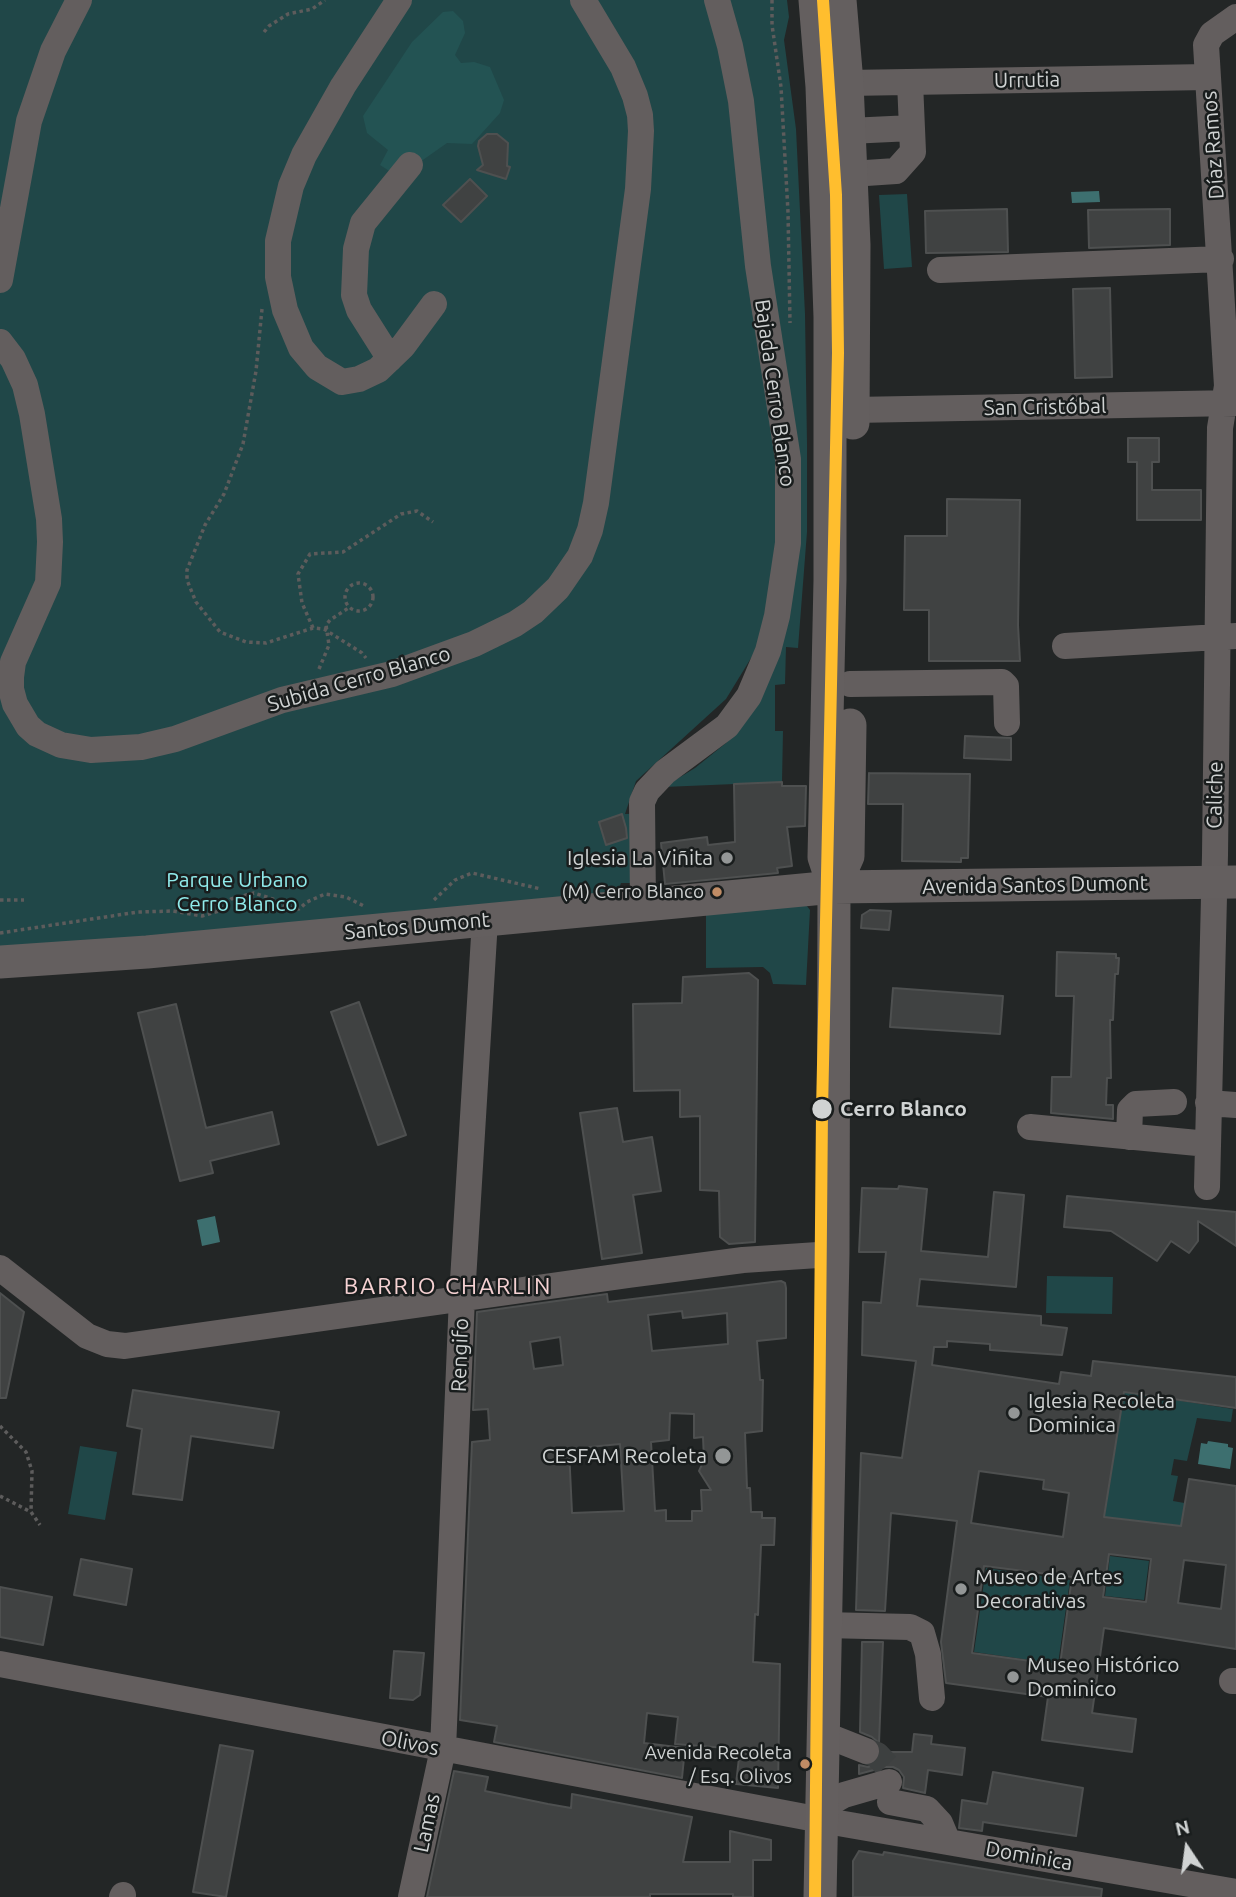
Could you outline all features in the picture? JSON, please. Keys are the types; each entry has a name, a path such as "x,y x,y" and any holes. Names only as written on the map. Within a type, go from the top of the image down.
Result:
{"main road":[{"path":"815,0 849,131 855,290 842,402 830,579 824,858 834,887 833,1254 820,1897"},
{"path":"834,887 848,856 850,684 842,402 830,304 834,75 840,0"},
{"name":"Avenida Santos Dumont","path":"834,887 1224,883"},
{"name":"Santos Dumont","path":"0,962 147,952 834,887"}],"street":[{"path":"0,280 27,130 53,51 79,0"},
{"path":"400,0 343,86 304,155 290,186 276,257 283,302 301,348 317,367 342,382 359,379 377,370 390,359 434,304"},
{"name":"Subida Cerro Blanco","path":"0,342 13,359 24,385 32,414 49,519 48,583 13,662 11,677 15,704 28,726 37,734 61,745 91,750 124,750 174,739 282,700 371,680 474,644 533,612 567,576 580,556 590,530 596,503 638,189 640,115 629,80 583,0"},
{"name":"Bajada Cerro Blanco","path":"643,905 642,802 647,791 665,772 727,726 749,696 768,651 777,616 788,543 788,459 758,266 741,101 733,58 717,0"},
{"name":"Díaz Ramos","path":"1229,13 1208,41 1208,77 1230,403"},
{"name":"Urrutia","path":"834,75 910,82 1208,77"},
{"path":"851,174 896,171 914,152 910,82"},
{"path":"849,131 912,128"},
{"path":"390,359 359,310 354,295 356,249 363,223 410,165"},
{"path":"940,270 1221,259"},
{"name":"San Cristóbal","path":"842,402 1230,403"},
{"name":"Caliche","path":"1207,1187 1208,1103 1224,883 1227,637 1220,420 1230,403"},
{"path":"1065,646 1227,637"},
{"path":"850,684 1002,682 1006,686 1007,723"},
{"name":"Rengifo","path":"443,1749 462,1297 485,920"},
{"path":"1129,1137 1130,1110 1136,1104 1174,1102"},
{"path":"1208,1103 1236,1105"},
{"path":"1030,1127 1208,1144"},
{"path":"0,1268 87,1336 116,1346 743,1260 833,1254"},
{"path":"824,1625 910,1627 922,1633 928,1654 932,1698"},
{"name":"Olivos","path":"1,1669 821,1814"},
{"path":"823,1734 866,1751"},
{"name":"Lamas","path":"411,1897 443,1749"},
{"path":"821,1814 844,1795 889,1788 927,1809 940,1823 948,1842"},
{"path":"867,1828 889,1788"},
{"name":"Dominica","path":"821,1814 867,1828 948,1842 1124,1885 1236,1892"}],"path":[{"path":"264,33 269,26 288,14 312,9 325,0"},
{"path":"772,0 788,212 791,326"},
{"path":"263,304 256,371 243,444 224,494 205,525 187,570 187,580 196,602 220,632 246,642 265,643 313,628 327,630 362,653 368,660 371,680"},
{"path":"313,628 302,603 298,574 310,554 343,552 401,514 417,511 433,522"},
{"path":"359,584 371,589 372,602 367,609 358,611 350,607 346,598 351,586 359,584"},
{"path":"303,695 324,661 329,645 326,625 350,607"},
{"path":"426,905 455,880 472,873 543,889"},
{"path":"0,933 138,912 173,911 202,916 219,911 231,899 254,893 276,900 288,908 299,909 325,894 346,897 368,908"},
{"path":"0,900 24,900"},
{"path":"0,1426 26,1452 32,1471 31,1512"},
{"path":"0,1496 31,1512 40,1525"}],"green space":[{"name":"Parque Urbano Cerro Blanco","path":"0,0 787,0 789,17 784,40 796,129 805,314 807,532 798,648 786,647 785,684 775,685 775,731 783,731 782,782 664,787 695,768 726,743 752,709 759,645 726,699 636,781 625,814 655,813 647,883 621,883 616,900 0,948"},
{"path":"907,194 912,267 884,269 879,195"},
{"path":"803,901 810,910 806,985 773,984 770,973 763,967 706,968 706,911"},
{"path":"1047,1276 1113,1277 1112,1314 1046,1313"},
{"path":"1124,1392 1233,1409 1231,1422 1197,1418 1187,1461 1174,1459 1171,1475 1178,1476 1173,1501 1236,1512 1236,1532 1104,1517"},
{"path":"80,1446 117,1452 105,1520 68,1514"},
{"path":"1110,1556 1149,1561 1144,1600 1105,1596"},
{"path":"986,1568 1070,1580 1058,1664 974,1652"}],"shaded area":[{"path":"453,11 463,21 465,33 455,55 461,63 474,62 490,67 504,100 500,113 472,144 447,143 410,169 394,174 380,165 388,150 367,133 363,116 412,42 443,12"},
{"path":"1099,191 1100,202 1072,203 1071,192"},
{"path":"215,1216 220,1242 202,1246 197,1220"},
{"path":"1208,1441 1228,1444 1228,1447 1233,1448 1230,1469 1198,1464 1201,1443 1207,1444"}],"building":[{"path":"487,134 497,134 508,143 507,166 510,167 506,179 477,170 483,165 479,141"},
{"path":"470,179 487,196 461,222 443,205"},
{"path":"1007,209 1008,252 926,253 925,211"},
{"path":"1170,209 1170,245 1089,248 1088,210"},
{"path":"1110,288 1112,377 1075,378 1073,289"},
{"path":"1128,438 1159,438 1159,462 1152,462 1152,490 1201,490 1201,520 1137,520 1137,462 1128,462"},
{"path":"947,499 1020,500 1020,661 929,661 929,610 904,610 905,536 947,536"},
{"path":"965,736 1011,738 1011,760 964,758"},
{"path":"869,773 970,774 968,858 961,858 961,862 902,861 903,804 868,804"},
{"path":"782,782 782,786 806,786 805,826 787,827 792,866 777,868 778,873 665,884 661,843 707,837 708,845 735,842 734,784"},
{"path":"622,814 627,838 606,845 599,822"},
{"path":"870,910 891,911 889,930 861,928 862,915"},
{"path":"1057,952 1116,954 1116,958 1119,958 1118,974 1115,974 1113,1020 1110,1020 1111,1078 1107,1078 1106,1105 1113,1105 1113,1119 1051,1113 1052,1077 1071,1077 1074,996 1056,996"},
{"path":"749,973 758,980 755,1242 729,1244 720,1237 719,1191 700,1190 700,1116 680,1117 680,1090 634,1091 633,1004 682,1003 683,977"},
{"path":"893,988 1003,996 1000,1034 890,1027"},
{"path":"359,1002 406,1135 378,1145 331,1012"},
{"path":"176,1004 206,1128 272,1112 279,1144 210,1161 213,1173 180,1181 138,1013"},
{"path":"617,1108 623,1142 652,1137 661,1191 633,1195 642,1253 602,1259 580,1113"},
{"path":"899,1186 927,1189 921,1251 988,1257 994,1192 1024,1195 1016,1287 920,1279 917,1306 1041,1316 1041,1325 1067,1328 1062,1355 990,1350 990,1344 947,1341 947,1347 934,1347 932,1365 1059,1384 1061,1372 1091,1376 1093,1361 1236,1377 1236,1408 1124,1392 1104,1517 1181,1526 1189,1479 1236,1486 1236,1649 1104,1628 1092,1713 1136,1719 1132,1752 1042,1740 1048,1697 946,1683 941,1642 957,1521 891,1513 885,1611 856,1610 861,1453 902,1458 916,1361 862,1355 863,1302 881,1303 886,1252 859,1252 862,1188 898,1189","holes":["979,1471 1044,1480 1043,1489 1069,1493 1063,1537 971,1523","1109,1554 1151,1559 1146,1602 1103,1597","1184,1560 1226,1565 1221,1609 1178,1603","984,1566 1072,1577 1060,1665 972,1653"]},
{"path":"1067,1196 1236,1212 1236,1246 1198,1221 1198,1241 1189,1253 1171,1241 1157,1261 1111,1231 1064,1227"},
{"path":"781,1281 785,1283 786,1338 757,1341 760,1380 763,1380 762,1431 745,1433 747,1488 750,1488 751,1512 762,1512 762,1518 775,1518 774,1545 761,1545 753,1662 780,1664 778,1788 736,1784 740,1749 675,1744 678,1717 647,1713 644,1743 685,1748 682,1778 494,1742 497,1726 460,1720 472,1442 490,1440 488,1409 473,1410 477,1312 607,1294 608,1302","holes":["682,1311 683,1318 727,1313 728,1344 652,1351 648,1315","560,1337 563,1365 534,1369 530,1342","670,1413 694,1414 694,1438 703,1437 704,1460 699,1471 711,1490 701,1490 702,1511 692,1511 692,1521 666,1521 666,1510 655,1511 651,1442 669,1440","620,1444 624,1511 572,1513 569,1449"]},
{"path":"0,1293 24,1312 6,1398 0,1398"},
{"path":"133,1390 279,1412 273,1448 191,1436 182,1500 133,1494 142,1429 127,1426"},
{"path":"81,1559 132,1569 126,1605 74,1595"},
{"path":"0,1587 52,1597 43,1645 0,1637"},
{"path":"862,1642 883,1642 879,1743 860,1732"},
{"path":"394,1651 424,1653 420,1695 413,1700 390,1698"},
{"path":"914,1734 932,1736 931,1744 965,1748 962,1775 928,1770 925,1793 903,1788 904,1777 893,1767 859,1774 859,1765 868,1767 875,1764 881,1752 912,1752"},
{"path":"220,1745 253,1751 226,1897 193,1892"},
{"path":"454,1771 488,1777 485,1791 548,1804 571,1808 572,1794 692,1817 683,1862 730,1862 730,1831 771,1840 771,1860 753,1860 753,1897 733,1897 733,1894 650,1894 650,1897 427,1897"},
{"path":"993,1772 1083,1788 1076,1836 983,1822 982,1831 959,1828 962,1800 987,1804"},
{"path":"859,1851 883,1855 884,1852 1102,1889 1101,1897 853,1897 853,1861"}],"tunnel":[{"path":"866,1751 877,1755 888,1767 888,1780"}],"transit line":[{"path":"815,1897 822,1111 838,353 836,195 823,0"}],"place":[{"name":"Iglesia La Viñita","path":"727,858"},
{"name":"(M) Cerro Blanco","path":"717,892"},
{"name":"Cerro Blanco","path":"822,1109"},
{"name":"Iglesia Recoleta Dominica","path":"1014,1413"},
{"name":"CESFAM Recoleta","path":"723,1456"},
{"name":"Museo de Artes Decorativas","path":"961,1589"},
{"name":"Museo Histórico Dominico","path":"1013,1677"},
{"name":"Avenida Recoleta / Esq. Olivos","path":"805,1764"}],"district":[{"name":"BARRIO CHARLIN","path":"448,1286"}]}
